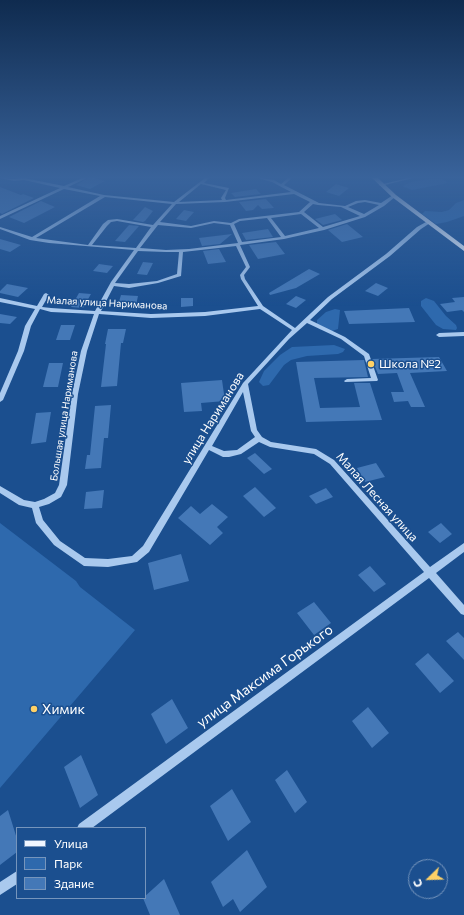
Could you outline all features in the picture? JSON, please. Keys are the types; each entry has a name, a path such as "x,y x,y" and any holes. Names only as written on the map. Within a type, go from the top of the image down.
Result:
{"main road":[{"path":"425,221 464,249"}],"street":[{"path":"32,239 63,221"},
{"path":"89,246 105,225 112,221"},
{"path":"124,221 191,227 214,222 232,224 238,221"},
{"name":"Большая улица Нариманова","path":"35,505 46,502 58,495 63,485 75,394 84,351 97,313 112,284 158,221"},
{"path":"271,221 284,238"},
{"path":"312,221 322,229"},
{"path":"0,228 32,239 89,246 166,251 284,238 349,221"},
{"name":"улица Нариманова","path":"35,505 39,521 57,544 84,562 108,563 134,559 146,549 245,384 295,330 330,298 388,255 419,228 428,223"},
{"path":"232,224 248,267 242,275 243,279 261,307 295,330"},
{"path":"112,284 129,286 158,282 179,275 181,250"},
{"path":"0,400 21,351 28,326 46,295"},
{"name":"Малая улица Нариманова","path":"0,300 51,310 151,316 204,314 261,307"},
{"path":"306,320 343,338 367,355 375,380 346,381"},
{"path":"439,335 464,334"},
{"path":"208,447 223,454 228,454 239,452 259,438 254,431 245,384"},
{"name":"Малая Лесная улица","path":"259,438 270,444 316,452 332,462 464,611"},
{"path":"0,488 22,502 35,505"},
{"name":"улица Максима Горького","path":"84,827 464,547"},
{"path":"0,889 16,878"}],"green space":[{"path":"431,221 451,221 447,222 436,224"},
{"path":"426,298 434,301 446,316 456,325 456,330 443,329 436,325 421,306 421,301"},
{"path":"335,309 340,310 338,329 329,332 319,329 317,326 317,320 326,312"},
{"path":"334,345 345,349 343,352 338,354 307,356 291,360 284,365 269,385 263,386 259,382 264,371 280,355 292,347"},
{"name":"Химик","path":"0,523 76,581 80,587 135,630 0,788"}],"building":[{"path":"18,221 28,221 24,223"},
{"path":"317,221 339,221 323,225"},
{"path":"347,224 363,237 342,242 328,230"},
{"path":"129,225 139,226 125,242 115,241"},
{"path":"268,229 273,237 246,240 242,233"},
{"path":"232,234 220,244 202,246 199,238"},
{"path":"0,239 21,245 10,252 0,249"},
{"path":"276,242 285,254 258,259 249,245"},
{"path":"219,249 226,262 208,264 203,251"},
{"path":"143,262 153,263 147,275 137,274"},
{"path":"99,264 113,266 107,273 93,271"},
{"path":"309,269 320,274 296,288 270,295 269,293"},
{"path":"376,283 388,288 378,296 365,291"},
{"path":"7,284 28,288 18,297 0,293 0,291"},
{"path":"79,293 91,294 83,308 71,307"},
{"path":"121,295 138,296 136,305 118,305"},
{"path":"296,296 306,300 296,308 286,304"},
{"path":"464,297 464,312 462,310 447,312 440,304 455,302 452,298"},
{"path":"181,298 193,298 193,306 181,307"},
{"path":"409,308 415,322 349,324 344,311"},
{"path":"0,314 17,317 10,324 0,323"},
{"path":"61,325 75,325 70,340 56,340"},
{"path":"108,329 126,329 123,343 121,343 117,386 101,387 105,344"},
{"path":"439,357 447,371 410,373 425,407 411,407 408,401 394,402 391,392 404,392 397,373 378,374 372,359"},
{"path":"364,360 368,377 314,378 320,408 360,407 354,383 370,383 382,420 306,422 296,362"},
{"path":"49,363 63,363 58,387 43,387"},
{"path":"222,380 225,401 201,403 202,411 184,412 181,383"},
{"path":"111,405 108,438 104,438 101,468 85,469 87,455 90,455 95,406"},
{"path":"51,412 46,442 31,444 36,413"},
{"path":"255,453 272,469 264,474 247,458"},
{"path":"376,463 385,477 365,482 357,468"},
{"path":"255,487 276,508 264,517 243,496"},
{"path":"326,488 333,497 316,504 309,496"},
{"path":"104,490 102,508 84,509 86,492"},
{"path":"212,504 228,517 217,527 223,533 210,545 178,518 191,506 200,514"},
{"path":"441,523 452,534 440,543 428,532"},
{"path":"181,554 189,581 154,590 148,563"},
{"path":"370,566 386,584 374,592 358,575"},
{"path":"314,602 331,623 314,635 297,613"},
{"path":"458,632 464,638 464,660 446,641"},
{"path":"428,653 454,681 440,693 415,664"},
{"path":"172,699 188,728 166,744 151,714"},
{"path":"368,707 389,733 372,748 352,721"},
{"path":"81,755 98,795 80,808 64,767"},
{"path":"287,770 307,802 295,813 275,780"},
{"path":"232,789 251,822 228,841 210,806"},
{"path":"8,810 16,836 16,853 0,865 0,816"},
{"path":"247,850 267,887 240,912 233,899 223,907 211,882"},
{"path":"164,879 180,915 150,915 143,899 146,899 146,895"}],"place":[{"name":"Школа №2","path":"371,364"},
{"name":"Химик","path":"34,709"}]}
